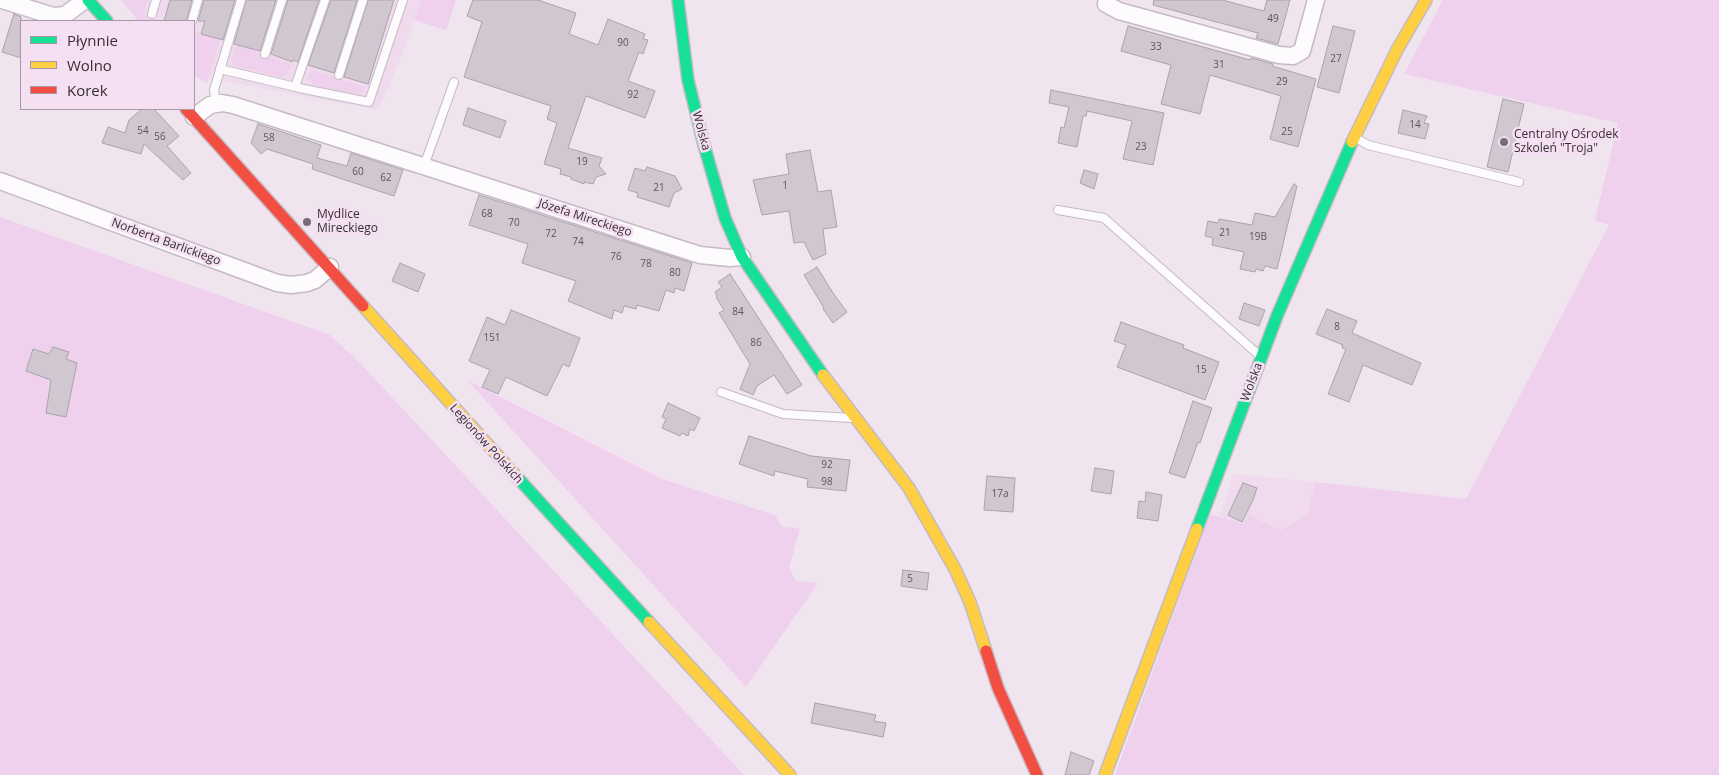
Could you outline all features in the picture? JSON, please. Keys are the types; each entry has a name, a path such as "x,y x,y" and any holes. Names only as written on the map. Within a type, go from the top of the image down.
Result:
{"street":[{"path":"2,0 52,16 60,16 71,12 86,0 106,20"},
{"name":"Wolska","path":"678,0 692,98 726,218 742,257"},
{"path":"1107,0 1106,4 1120,11 1279,55 1293,56 1302,51 1316,0"},
{"name":"Wolska","path":"1105,775 1277,316 1354,137 1421,2"},
{"path":"190,113 216,104"},
{"name":"Józefa Mireckiego","path":"216,104 233,105 700,255 730,258 742,257"},
{"name":"Legionów Polskich","path":"190,113 330,267 395,343 790,775"},
{"name":"Norberta Barlickiego","path":"0,181 277,282 291,285 306,283 315,280 330,267"},
{"path":"742,257 813,362 909,488 954,568 970,602 998,688 1037,775"}],"lane":[{"path":"152,14 156,0"},
{"path":"192,20 198,0"},
{"path":"216,104 214,90 241,0"},
{"path":"265,54 282,0"},
{"path":"295,87 325,0"},
{"path":"339,75 363,0"},
{"path":"220,70 369,102 403,0"},
{"path":"424,166 454,82"},
{"path":"1354,137 1368,145 1519,182"},
{"path":"1058,210 1104,218 1262,357"},
{"path":"721,392 783,414 856,418"}],"shaded area":[{"path":"121,0 148,0 143,14 161,20 137,20"},
{"path":"148,0 421,0 401,58 378,110 208,78 195,68 195,20 149,20 143,14"},
{"path":"421,0 456,0 446,30 414,20"},
{"path":"1443,0 1719,0 1719,775 1115,775 1210,514 1243,524 1248,515 1281,530 1308,514 1315,482 1466,499 1609,225 1595,220 1618,123 1404,74"},
{"path":"195,32 218,39 219,43 207,83 195,77"},
{"path":"237,45 291,64 288,72 284,78 235,66 231,59"},
{"path":"311,70 366,87 362,93 355,94 314,85 307,78"},
{"path":"0,217 330,335 360,363 744,775 0,775"},
{"path":"467,380 662,479 775,515 781,526 800,529 789,568 796,581 818,583 746,687"},
{"path":"1234,474 1315,482 1308,514 1281,530 1248,515 1243,524 1219,516"}],"building":[{"path":"170,0 192,0 186,20 164,20"},
{"path":"204,0 235,0 223,40 201,34 205,21 198,21"},
{"path":"246,0 276,0 260,51 234,44"},
{"path":"288,0 319,0 298,62 293,60 292,62 271,54"},
{"path":"331,0 357,0 334,73 308,65"},
{"path":"368,0 394,0 368,84 344,77"},
{"path":"473,0 538,0 576,13 569,34 598,45 608,19 645,34 643,39 648,40 643,54 639,52 628,81 655,91 645,118 586,96 568,148 602,158 599,166 606,174 596,177 593,184 584,182 584,184 571,179 571,177 560,174 561,169 544,164 557,123 547,119 551,106 464,77 482,22 467,16"},
{"path":"1154,0 1222,0 1264,11 1267,0 1290,0 1278,44 1256,38 1258,33 1153,5"},
{"path":"14,14 21,17 20,58 2,52"},
{"path":"1128,26 1250,60 1251,58 1273,64 1272,66 1316,79 1298,147 1270,139 1281,96 1210,75 1200,114 1161,104 1171,65 1121,51"},
{"path":"1333,26 1355,31 1339,93 1317,87"},
{"path":"1051,90 1164,113 1153,165 1123,159 1132,121 1087,111 1086,116 1083,116 1077,147 1058,143 1061,127 1064,128 1069,107 1049,103"},
{"name":"Centralny Ośrodek Szkoleń \"Troja\"","path":"1503,99 1524,104 1508,172 1487,167"},
{"path":"468,108 506,121 500,138 463,125"},
{"path":"141,110 155,110 179,136 167,146 191,173 183,180 144,144 141,154 102,143 108,127 125,133 129,120"},
{"path":"1403,110 1427,116 1424,123 1429,124 1425,139 1398,133"},
{"path":"258,124 321,145 317,158 347,166 351,153 403,170 394,196 312,169 313,164 267,149 261,154 251,143"},
{"path":"810,150 818,192 831,190 837,227 823,229 826,254 813,260 804,242 794,243 789,211 762,215 753,180 789,174 786,154"},
{"path":"647,167 675,176 682,189 674,193 669,207 637,197 638,193 628,190 635,168 645,171"},
{"path":"1084,170 1098,174 1094,189 1080,183"},
{"path":"1294,184 1297,186 1277,269 1265,266 1263,271 1256,269 1255,272 1240,269 1244,252 1212,245 1213,238 1205,236 1208,221 1218,223 1219,219 1252,225 1255,213 1275,217"},
{"path":"479,195 692,263 684,291 675,288 674,293 666,290 659,311 637,305 636,309 624,306 622,313 614,310 612,319 568,301 576,281 522,263 528,244 469,225"},
{"path":"400,263 425,274 418,292 392,281"},
{"path":"817,267 847,312 833,323 804,275"},
{"path":"730,274 802,385 787,394 774,375 757,386 753,395 740,389 750,364 719,313 724,310 715,292 722,287 718,282"},
{"path":"1244,303 1265,310 1259,326 1239,319"},
{"path":"1327,309 1357,321 1352,333 1421,363 1412,385 1363,365 1349,402 1328,394 1346,349 1342,348 1343,345 1316,334"},
{"path":"511,310 580,338 569,367 563,364 547,396 506,377 498,394 482,387 490,370 469,361 487,317 505,325"},
{"path":"1121,322 1184,345 1183,348 1219,362 1205,400 1117,367 1126,345 1114,341"},
{"path":"53,347 69,352 66,359 77,363 66,417 46,413 51,380 26,371 33,349 49,354"},
{"path":"1193,401 1212,408 1185,478 1169,473"},
{"path":"668,403 700,418 694,431 690,429 688,436 682,433 680,436 662,428 666,419 662,417"},
{"path":"749,436 811,456 850,460 846,491 807,487 808,479 775,471 774,476 739,464"},
{"path":"1095,468 1114,471 1111,494 1091,491"},
{"path":"987,476 1015,478 1013,512 984,510"},
{"path":"1243,483 1257,488 1242,522 1228,515"},
{"path":"1146,492 1162,495 1158,521 1137,518 1139,501 1145,502"},
{"path":"903,570 929,573 927,590 901,586"},
{"path":"815,703 876,715 874,721 886,723 883,737 811,723"},
{"path":"1071,752 1094,761 1089,775 1065,775"}],"traffic: fast":[{"path":"88,0 106,20"},
{"path":"678,0 688,80 725,218 742,257 823,375"},
{"path":"1197,529 1277,316 1352,142"},
{"path":"517,477 649,622"}],"traffic: slow":[{"path":"1352,142 1397,50 1426,0"},
{"path":"363,306 517,477"},
{"path":"823,375 909,488 955,569 970,602 986,651"},
{"path":"1105,775 1197,529"},
{"path":"649,622 790,775"}],"traffic: jam":[{"path":"187,110 363,306"},
{"path":"986,651 998,688 1037,775"}],"place":[{"name":"Centralny Ośrodek Szkoleń \"Troja\"","path":"1504,142"},
{"name":"Mydlice Mireckiego","path":"307,222"}]}
